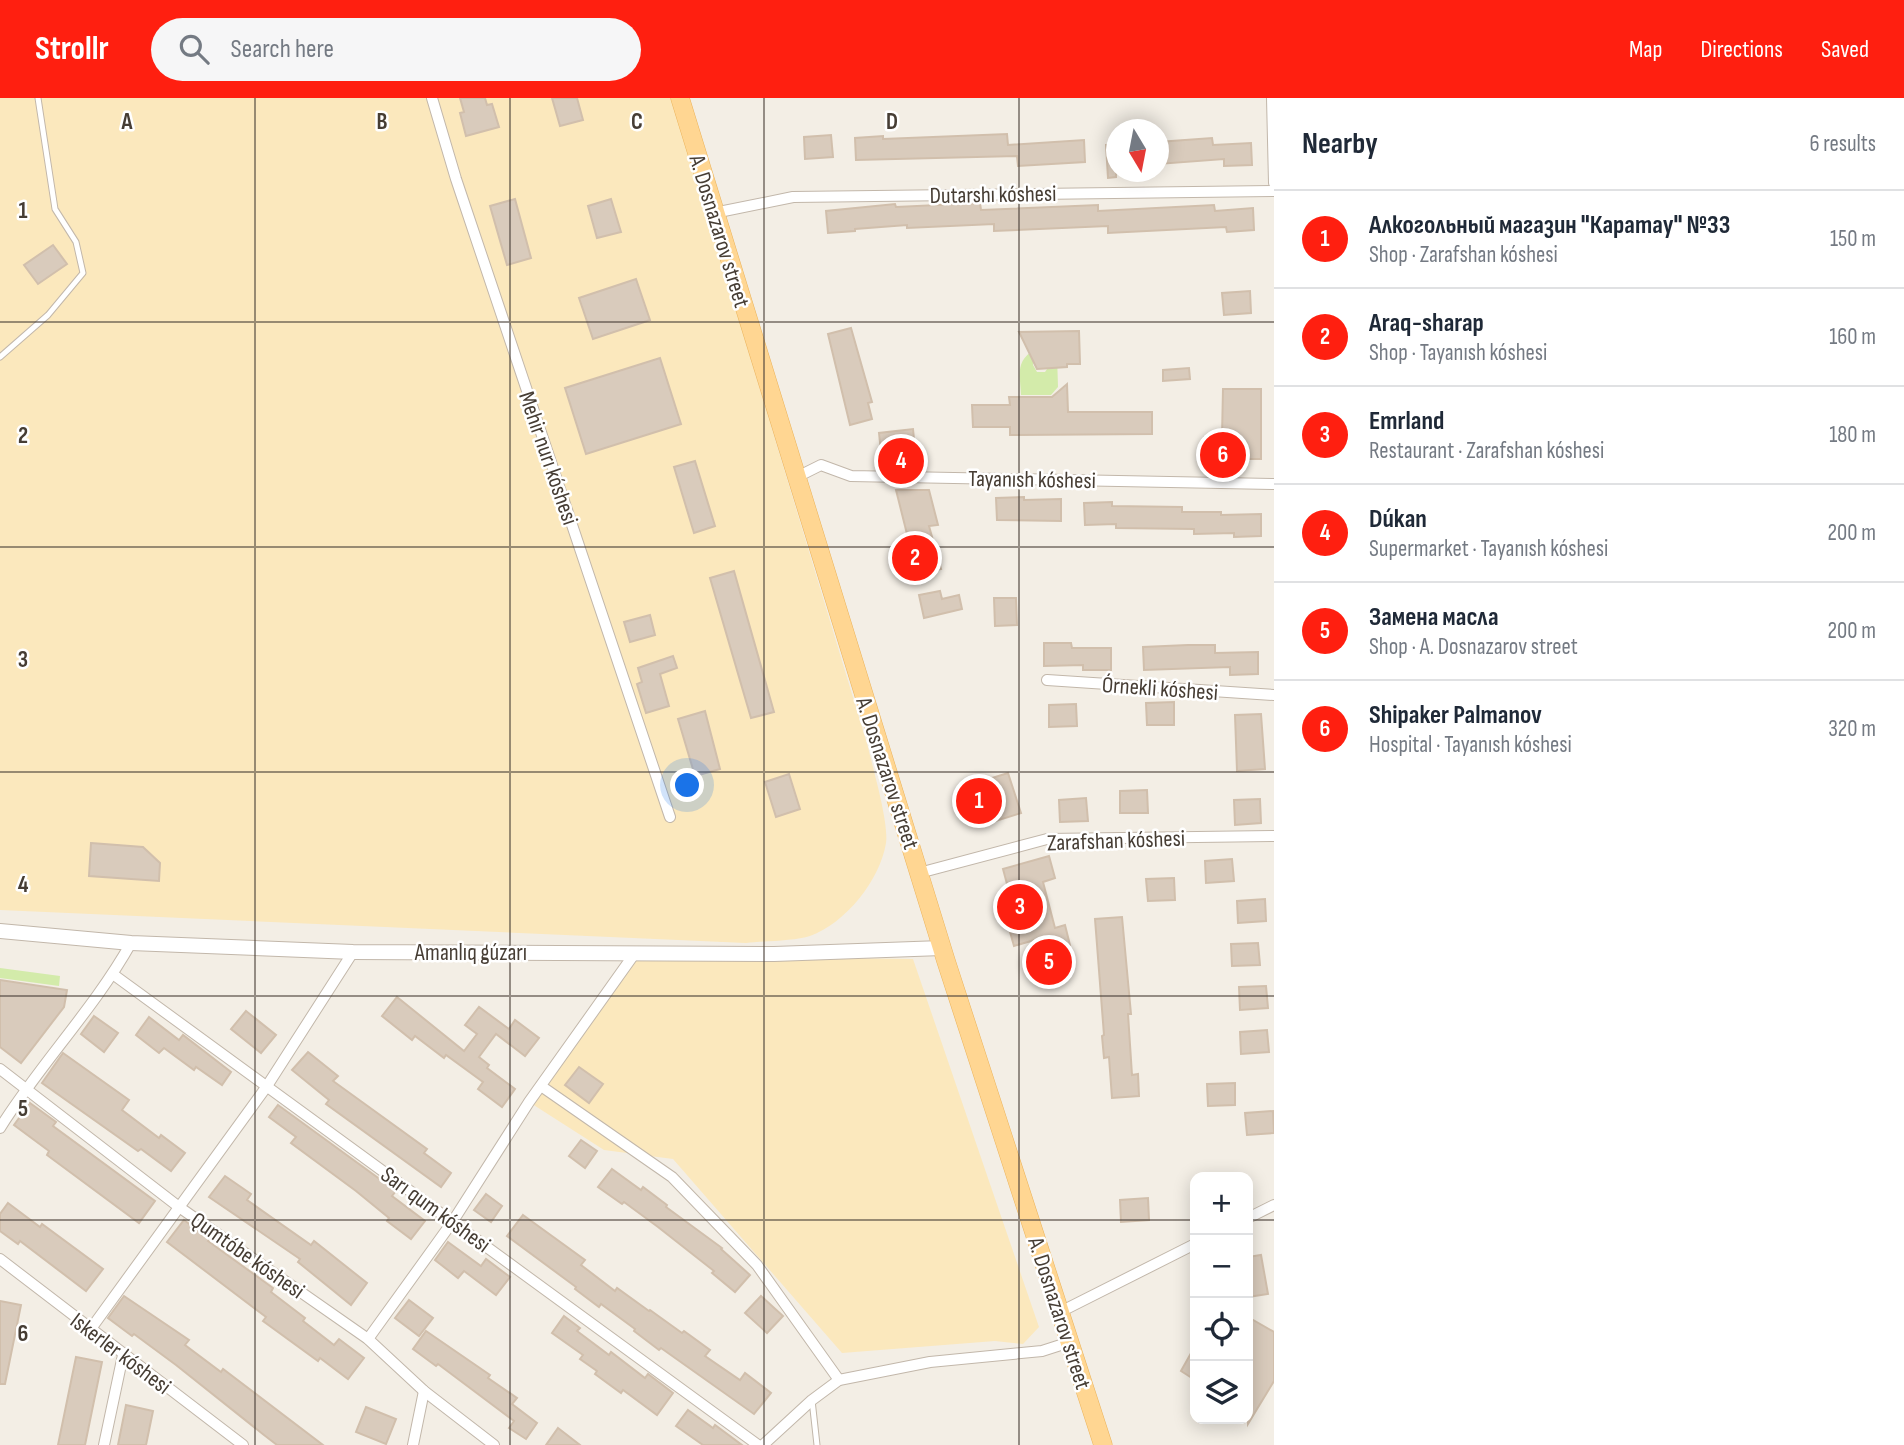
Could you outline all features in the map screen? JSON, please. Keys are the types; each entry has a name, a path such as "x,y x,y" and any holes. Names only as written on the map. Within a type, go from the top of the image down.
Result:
{"main road":[{"name":"A. Dosnazarov street","path":"680,98 942,948 1102,1445"}],"street":[{"name":"Mehir nurı kóshesi","path":"432,98 456,179 670,817"},
{"path":"1272,98 1274,184"},
{"name":"Dutarshı kóshesi","path":"714,213 793,197 1274,191"},
{"name":"Tayanısh kóshesi","path":"796,478 821,465 850,475 1274,484"},
{"name":"Órnekli kóshesi","path":"1047,680 1274,695"},
{"name":"Zarafshan kóshesi","path":"919,873 1047,839 1274,836"},
{"name":"Amanlıq gúzarı","path":"0,931 131,943 353,952 774,954 942,948"},
{"path":"0,1128 25,1088 114,975 131,943"},
{"path":"90,1329 267,1086 353,952"},
{"path":"368,1339 453,1221 541,1086 635,953"},
{"name":"Sarı qum kóshesi","path":"114,975 760,1445"},
{"name":"Qumtóbe kóshesi","path":"0,1069 179,1207 368,1339 424,1391 494,1445"},
{"path":"541,1086 672,1177 757,1265 839,1380"},
{"path":"1253,1216 1274,1205"},
{"path":"1060,1312 1190,1247"},
{"name":"Iskerler kóshesi","path":"0,1259 243,1445"},
{"path":"760,1445 839,1380 930,1362 1042,1351 1070,1342"},
{"path":"104,1445 123,1355"},
{"path":"412,1445 424,1391"}],"lane":[{"path":"0,357 48,315 83,273 76,242 55,209 38,98"},
{"path":"812,1400 817,1445"}],"green space":[{"path":"1035,349 1033,365 1037,372 1045,372 1057,355 1058,387 1051,395 1021,395 1022,363"},
{"path":"0,968 60,976 59,986 0,978"}],"sand":[{"path":"0,98 672,98 868,747 880,796 886,843 877,871 848,911 823,930 804,938 746,943 0,910"},
{"path":"637,956 913,959 1039,1327 1023,1344 995,1341 842,1353 673,1159 604,1150 529,1102"}],"building":[{"path":"460,98 485,98 487,105 492,104 499,127 466,136 460,113 464,112"},
{"path":"552,98 577,98 583,120 560,126"},
{"path":"1007,134 1008,145 1084,140 1085,162 1018,166 1017,156 856,160 855,138"},
{"path":"831,135 833,157 805,159 804,137"},
{"path":"1212,138 1213,145 1251,143 1252,165 1224,166 1224,159 1169,163 1169,141"},
{"path":"515,199 531,258 507,265 490,206"},
{"path":"611,199 621,232 597,238 588,206"},
{"path":"980,203 981,210 1098,205 1098,211 1214,205 1215,211 1253,208 1254,230 1227,232 1226,227 1108,233 1108,226 994,231 994,224 907,228 907,225 828,233 826,211 895,204 896,207"},
{"path":"53,245 67,264 38,284 24,265"},
{"path":"636,279 650,320 593,339 579,298"},
{"path":"1250,291 1251,313 1224,315 1222,293"},
{"path":"851,328 872,402 868,403 872,419 850,425 828,334"},
{"path":"1079,331 1080,364 1037,369 1019,332"},
{"path":"660,358 681,424 586,454 565,388"},
{"path":"1189,368 1190,379 1163,381 1163,370"},
{"path":"1067,384 1068,412 1152,412 1152,434 1010,435 1010,427 973,427 972,405 1010,405 1009,397 1052,397"},
{"path":"1223,389 1261,389 1261,459 1204,459 1204,437 1222,437"},
{"path":"913,429 916,459 882,462 879,433"},
{"path":"695,461 715,526 694,533 674,467"},
{"path":"896,490 929,490 938,525 929,526 941,569 917,574"},
{"path":"1024,497 1024,500 1061,499 1061,521 997,520 996,498"},
{"path":"1112,502 1112,506 1182,507 1182,512 1261,514 1261,536 1234,537 1234,533 1194,534 1194,529 1116,528 1116,524 1085,525 1084,503"},
{"path":"734,571 774,712 751,718 710,578"},
{"path":"940,591 942,599 959,595 962,609 924,618 919,595"},
{"path":"994,598 1016,598 1017,625 995,626"},
{"path":"650,615 655,635 630,642 624,622"},
{"path":"1044,643 1071,643 1072,648 1111,648 1111,670 1083,670 1083,665 1044,666"},
{"path":"1215,645 1215,653 1258,652 1258,674 1230,675 1230,667 1144,670 1143,647"},
{"path":"673,656 677,668 660,674 669,706 646,713 637,684 642,682 638,668"},
{"path":"1174,702 1174,725 1147,725 1146,703"},
{"path":"1076,704 1077,726 1049,727 1049,705"},
{"path":"705,711 720,769 695,776 678,719"},
{"path":"1261,714 1265,769 1237,771 1235,715"},
{"path":"1008,773 1021,813 986,824 973,784"},
{"path":"789,774 800,809 776,817 765,782"},
{"path":"1147,790 1148,813 1120,813 1120,791"},
{"path":"1086,798 1088,821 1060,822 1059,800"},
{"path":"1260,799 1261,823 1235,825 1234,800"},
{"path":"91,843 143,847 160,863 159,881 89,876"},
{"path":"1049,856 1055,878 1043,882 1055,928 1065,925 1070,945 1056,949 1065,980 1050,984 1038,939 1014,946 1010,932 1019,929 1003,869"},
{"path":"1232,859 1234,881 1206,883 1205,861"},
{"path":"1174,878 1175,900 1148,901 1146,879"},
{"path":"1265,899 1266,921 1238,923 1237,901"},
{"path":"1122,917 1131,1014 1128,1014 1132,1075 1138,1074 1139,1096 1112,1098 1109,1057 1104,1058 1095,919"},
{"path":"1258,943 1260,965 1232,966 1231,944"},
{"path":"0,980 67,990 64,1007 21,1063 0,1047"},
{"path":"1266,986 1268,1008 1240,1010 1239,987"},
{"path":"397,997 464,1051 477,1034 465,1025 479,1007 509,1029 515,1020 539,1038 525,1056 496,1034 479,1057 489,1065 487,1068 515,1089 502,1107 478,1089 483,1082 415,1036 412,1040 382,1016"},
{"path":"246,1011 276,1035 261,1053 231,1029"},
{"path":"94,1016 118,1033 104,1052 81,1034"},
{"path":"149,1017 179,1040 183,1035 231,1072 222,1085 196,1067 194,1070 164,1048 159,1053 136,1035"},
{"path":"1267,1030 1269,1052 1241,1054 1240,1032"},
{"path":"308,1052 338,1076 333,1081 427,1149 424,1153 451,1173 441,1187 326,1104 329,1100 292,1070"},
{"path":"63,1053 129,1100 122,1110 159,1138 161,1135 185,1153 171,1171 42,1083"},
{"path":"579,1067 603,1084 589,1103 565,1085"},
{"path":"1235,1083 1235,1105 1208,1106 1207,1084"},
{"path":"30,1103 56,1122 53,1126 155,1201 139,1223 47,1155 49,1151 14,1125"},
{"path":"278,1105 396,1191 392,1196 425,1221 411,1239 387,1221 389,1218 356,1191 291,1143 296,1137 269,1117"},
{"path":"1273,1111 1274,1133 1247,1135 1245,1113"},
{"path":"581,1140 597,1151 585,1168 569,1156"},
{"path":"612,1169 667,1205 666,1207 722,1248 750,1275 735,1292 712,1273 714,1271 658,1227 598,1187"},
{"path":"225,1176 251,1194 247,1200 311,1245 314,1241 367,1283 351,1305 298,1262 300,1259 209,1197"},
{"path":"486,1194 502,1206 491,1222 474,1210"},
{"path":"1148,1198 1149,1220 1121,1222 1120,1200"},
{"path":"8,1203 40,1227 42,1224 103,1269 86,1291 20,1241 18,1244 0,1231 0,1214"},
{"path":"523,1215 585,1260 581,1265 615,1291 617,1288 710,1350 705,1356 740,1380 745,1373 771,1393 754,1414 661,1348 659,1350 601,1304 599,1307 507,1236"},
{"path":"184,1220 209,1239 208,1241 273,1288 271,1292 334,1345 339,1339 364,1358 348,1379 263,1321 266,1317 167,1242"},
{"path":"448,1242 481,1266 486,1259 510,1277 496,1295 464,1271 458,1278 435,1260"},
{"path":"1261,1255 1268,1294 1253,1296 1253,1256"},
{"path":"124,1296 189,1340 185,1345 221,1372 223,1369 323,1445 277,1445 176,1365 108,1318"},
{"path":"761,1296 783,1316 767,1333 745,1313"},
{"path":"409,1300 433,1318 419,1336 395,1318"},
{"path":"0,1301 21,1305 5,1384 0,1384"},
{"path":"564,1316 580,1328 577,1331 609,1355 611,1352 645,1378 648,1374 673,1393 657,1415 595,1374 597,1371 580,1359 583,1355 552,1333"},
{"path":"1253,1320 1274,1332 1274,1381 1253,1416"},
{"path":"426,1331 490,1375 488,1378 517,1398 512,1404 537,1423 526,1439 509,1428 514,1421 438,1364 436,1366 413,1349"},
{"path":"1190,1355 1190,1377 1181,1371"},
{"path":"76,1357 102,1362 85,1445 58,1445"},
{"path":"126,1405 153,1411 146,1445 118,1445"},
{"path":"366,1407 396,1419 386,1444 356,1432"},
{"path":"688,1410 742,1445 703,1445 676,1426"},
{"path":"558,1428 580,1445 546,1445"}],"place":[{"name":"Shipaker Palmanov","path":"1223,455"},
{"name":"Dúkan","path":"901,461"},
{"name":"Araq-sharap","path":"915,558"},
{"name":"Алкогольный магазин \"Каратау\" №33","path":"979,801"},
{"name":"Emrland","path":"1020,907"},
{"name":"Замена масла","path":"1049,962"}]}
